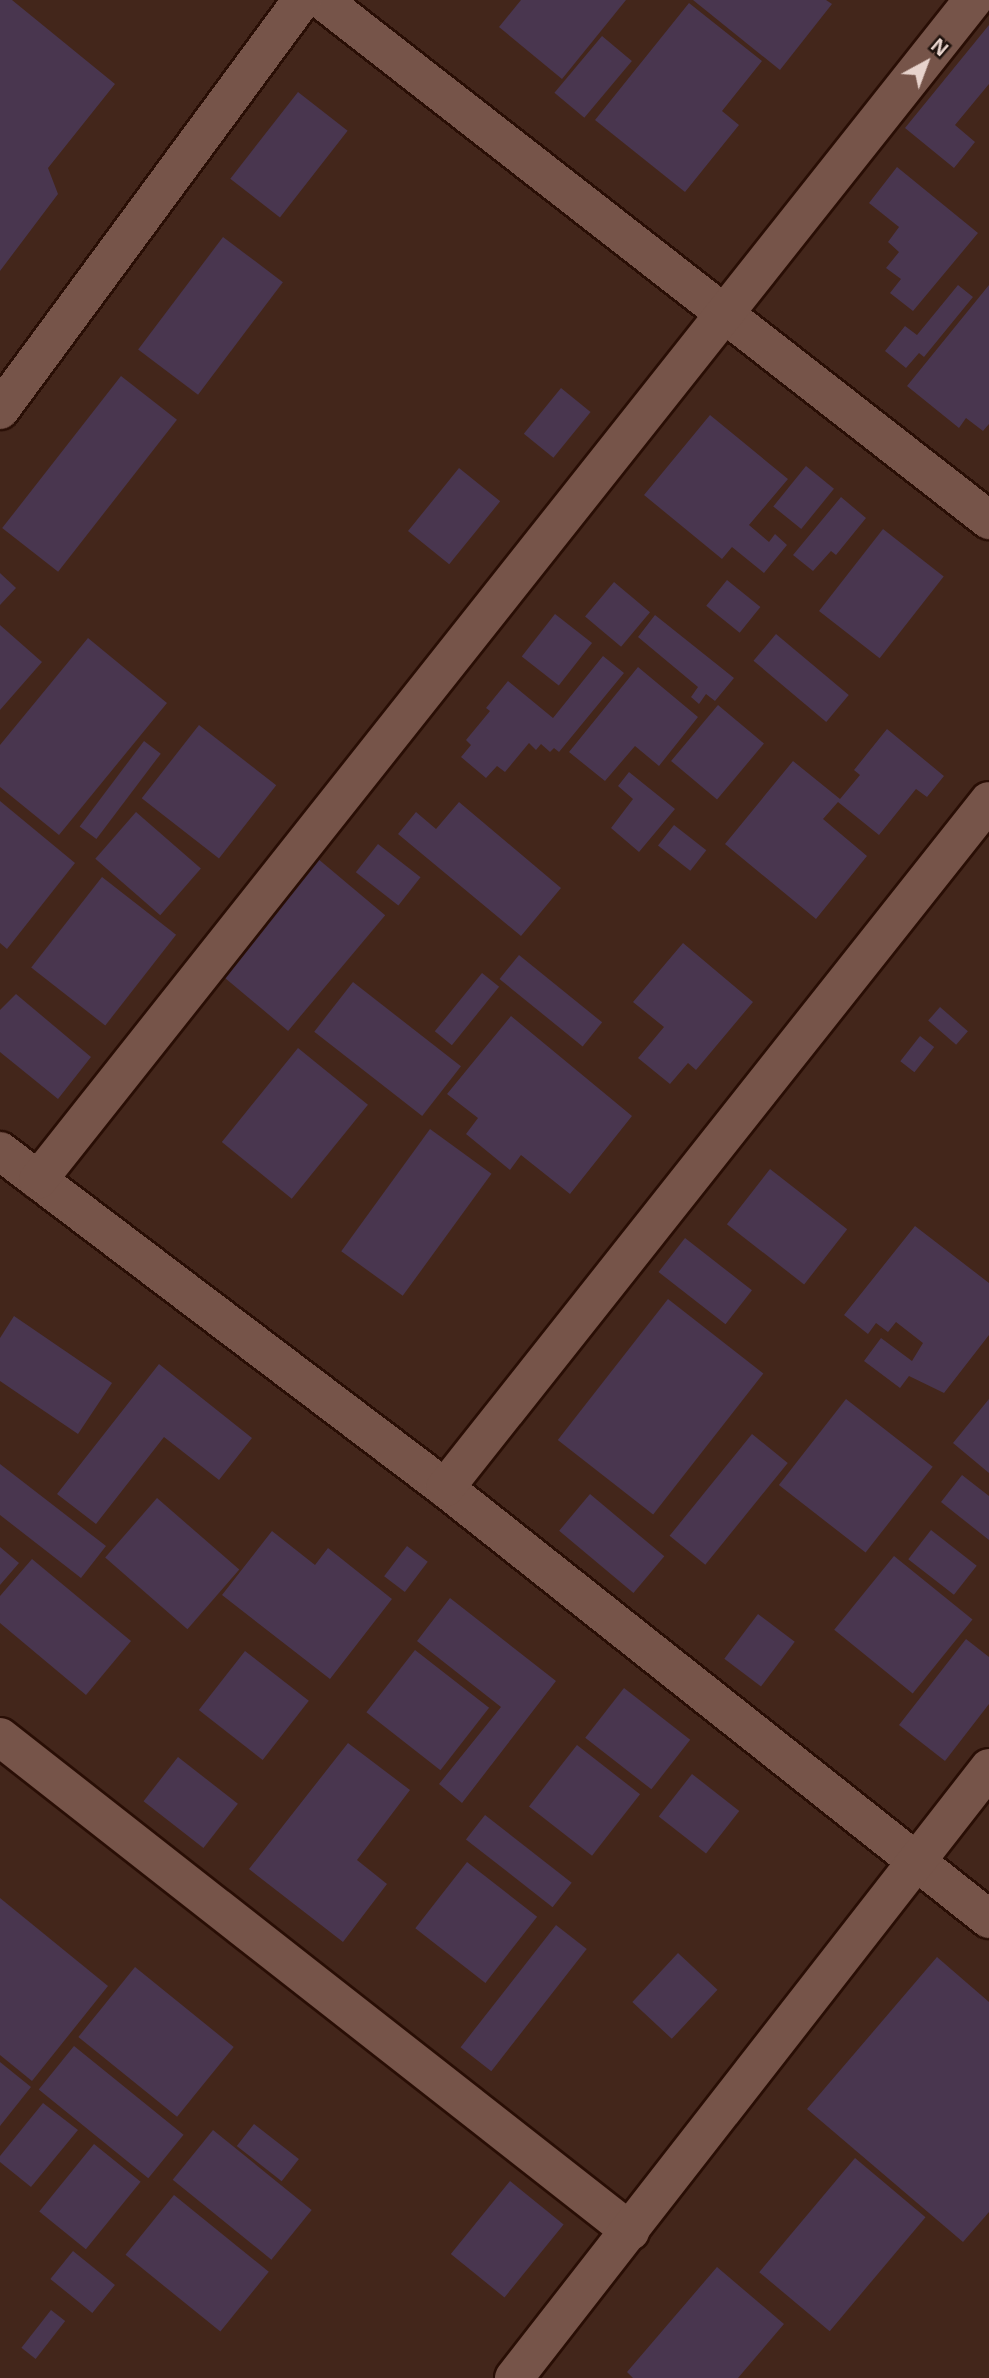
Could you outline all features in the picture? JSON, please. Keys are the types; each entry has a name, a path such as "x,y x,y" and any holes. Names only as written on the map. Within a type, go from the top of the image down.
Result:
{"street":[{"path":"0,410 302,0"},
{"path":"322,0 727,312 989,520"},
{"path":"38,1180 974,0"},
{"path":"445,1488 989,802"},
{"path":"0,1151 445,1488 989,1919"},
{"path":"0,1737 629,2231"},
{"path":"514,2378 918,1863 989,1768"}],"building":[{"path":"0,0 12,0 115,84 48,168 58,194 0,271"},
{"path":"521,0 626,0 562,79 499,27"},
{"path":"693,0 826,0 832,4 780,70"},
{"path":"689,3 762,61 722,111 739,125 685,192 595,120"},
{"path":"989,25 989,84 955,125 975,142 954,168 905,128"},
{"path":"602,36 632,61 584,118 554,93"},
{"path":"298,92 348,131 280,217 230,179"},
{"path":"897,167 978,233 913,311 890,293 901,279 886,268 899,252 888,242 899,227 869,203"},
{"path":"223,237 283,282 198,395 138,350"},
{"path":"958,285 973,297 924,357 919,353 906,368 885,351 905,326 917,335"},
{"path":"989,285 989,424 983,431 966,418 959,428 907,386"},
{"path":"121,376 177,420 58,572 2,528"},
{"path":"561,388 591,412 553,458 524,434"},
{"path":"710,415 788,479 749,525 769,542 775,534 787,545 764,573 732,547 722,559 644,495"},
{"path":"806,466 834,489 801,529 773,506"},
{"path":"459,468 500,501 449,564 408,531"},
{"path":"841,497 866,518 836,555 831,551 813,571 793,555"},
{"path":"883,529 944,576 880,658 819,611"},
{"path":"0,573 16,588 0,605"},
{"path":"727,580 760,607 740,633 706,606"},
{"path":"614,582 650,612 621,647 585,616"},
{"path":"555,614 592,643 559,685 522,657"},
{"path":"655,615 734,678 715,701 706,694 699,704 691,697 698,687 638,637"},
{"path":"0,625 42,662 0,710"},
{"path":"776,634 849,695 826,722 754,661"},
{"path":"88,638 167,703 59,835 0,787 0,745"},
{"path":"603,656 624,673 559,752 554,748 550,752 541,744 536,750 529,743 505,772 497,766 486,778 461,757 471,745 466,740 490,711 486,708 508,681 553,718"},
{"path":"638,667 698,717 659,766 635,746 605,781 569,752"},
{"path":"718,705 764,744 717,799 671,761"},
{"path":"199,725 276,785 219,859 142,798"},
{"path":"887,729 944,776 927,797 916,789 879,835 838,802 823,819 867,856 816,919 725,844 793,761 840,799 860,775 854,770"},
{"path":"144,741 161,754 96,839 80,826"},
{"path":"629,772 675,809 639,852 611,828 633,799 618,786"},
{"path":"0,801 75,863 7,949 0,943"},
{"path":"459,802 561,888 521,936 398,834 416,812 436,829"},
{"path":"136,812 201,868 160,915 95,859"},
{"path":"674,825 706,850 690,871 658,845"},
{"path":"378,844 421,877 398,906 356,872"},
{"path":"317,858 385,915 288,1031 220,974"},
{"path":"102,877 176,935 105,1025 31,968"},
{"path":"683,943 753,1002 696,1070 688,1063 670,1084 638,1058 664,1027 633,1002"},
{"path":"519,955 602,1022 583,1046 499,979"},
{"path":"482,973 499,987 452,1045 435,1031"},
{"path":"353,982 461,1066 422,1116 314,1032"},
{"path":"16,994 91,1057 58,1099 0,1052 0,1010"},
{"path":"940,1007 968,1031 956,1045 928,1021"},
{"path":"511,1016 632,1116 570,1194 521,1155 510,1170 466,1134 478,1118 447,1094"},
{"path":"920,1036 934,1047 914,1072 900,1061"},
{"path":"298,1048 368,1105 292,1199 222,1142"},
{"path":"430,1129 491,1174 403,1296 341,1251"},
{"path":"770,1169 847,1229 804,1284 727,1224"},
{"path":"915,1226 989,1283 989,1335 944,1393 909,1376 900,1388 864,1361 881,1338 912,1361 923,1343 896,1322 888,1332 876,1323 868,1334 844,1315"},
{"path":"685,1238 752,1290 726,1324 659,1272"},
{"path":"668,1299 763,1373 653,1515 558,1440"},
{"path":"14,1316 112,1383 78,1434 0,1381 0,1338"},
{"path":"159,1364 252,1438 219,1480 164,1437 96,1524 57,1494"},
{"path":"846,1399 933,1467 866,1553 779,1485"},
{"path":"989,1399 989,1473 953,1443"},
{"path":"752,1434 788,1463 705,1565 670,1536"},
{"path":"0,1464 106,1546 81,1578 0,1515"},
{"path":"962,1475 989,1496 989,1540 941,1502"},
{"path":"590,1494 664,1556 633,1593 559,1531"},
{"path":"157,1498 239,1570 187,1629 105,1558"},
{"path":"931,1530 977,1566 954,1595 908,1559"},
{"path":"272,1531 315,1565 328,1548 392,1599 330,1679 222,1595"},
{"path":"407,1546 428,1562 405,1592 384,1576"},
{"path":"0,1547 19,1563 0,1585"},
{"path":"894,1556 972,1620 913,1693 834,1630"},
{"path":"32,1559 131,1641 86,1695 0,1623 0,1596"},
{"path":"450,1598 556,1681 462,1803 439,1784 501,1707 417,1641"},
{"path":"758,1614 795,1642 761,1686 724,1659"},
{"path":"966,1639 989,1657 989,1704 945,1761 899,1725"},
{"path":"415,1650 489,1708 440,1770 366,1712"},
{"path":"245,1651 309,1701 263,1760 199,1710"},
{"path":"624,1688 690,1740 651,1789 585,1738"},
{"path":"348,1743 410,1790 357,1860 387,1884 343,1942 249,1869"},
{"path":"577,1745 640,1794 592,1856 529,1806"},
{"path":"178,1757 238,1804 203,1848 144,1801"},
{"path":"692,1774 739,1811 706,1853 659,1817"},
{"path":"485,1815 572,1883 553,1907 466,1839"},
{"path":"467,1862 537,1917 485,1983 415,1928"},
{"path":"0,1898 108,1986 32,2081 0,2055"},
{"path":"556,1925 587,1949 491,2071 461,2047"},
{"path":"678,1953 717,1990 672,2039 632,2002"},
{"path":"937,1957 989,2002 989,2212 963,2242 807,2109"},
{"path":"135,1967 234,2047 177,2117 78,2037"},
{"path":"74,2046 184,2135 148,2178 39,2090"},
{"path":"0,2062 31,2087 0,2126"},
{"path":"43,2103 78,2130 31,2187 0,2162 0,2156"},
{"path":"254,2124 299,2159 282,2181 237,2146"},
{"path":"213,2130 312,2210 271,2260 173,2180"},
{"path":"94,2144 141,2182 86,2249 39,2212"},
{"path":"855,2158 925,2217 830,2331 759,2272"},
{"path":"510,2181 564,2224 504,2297 451,2254"},
{"path":"174,2195 269,2272 220,2332 126,2255"},
{"path":"73,2251 115,2285 92,2313 50,2279"},
{"path":"717,2267 784,2324 738,2378 633,2378 627,2372"},
{"path":"51,2310 65,2321 36,2359 21,2348"}]}
